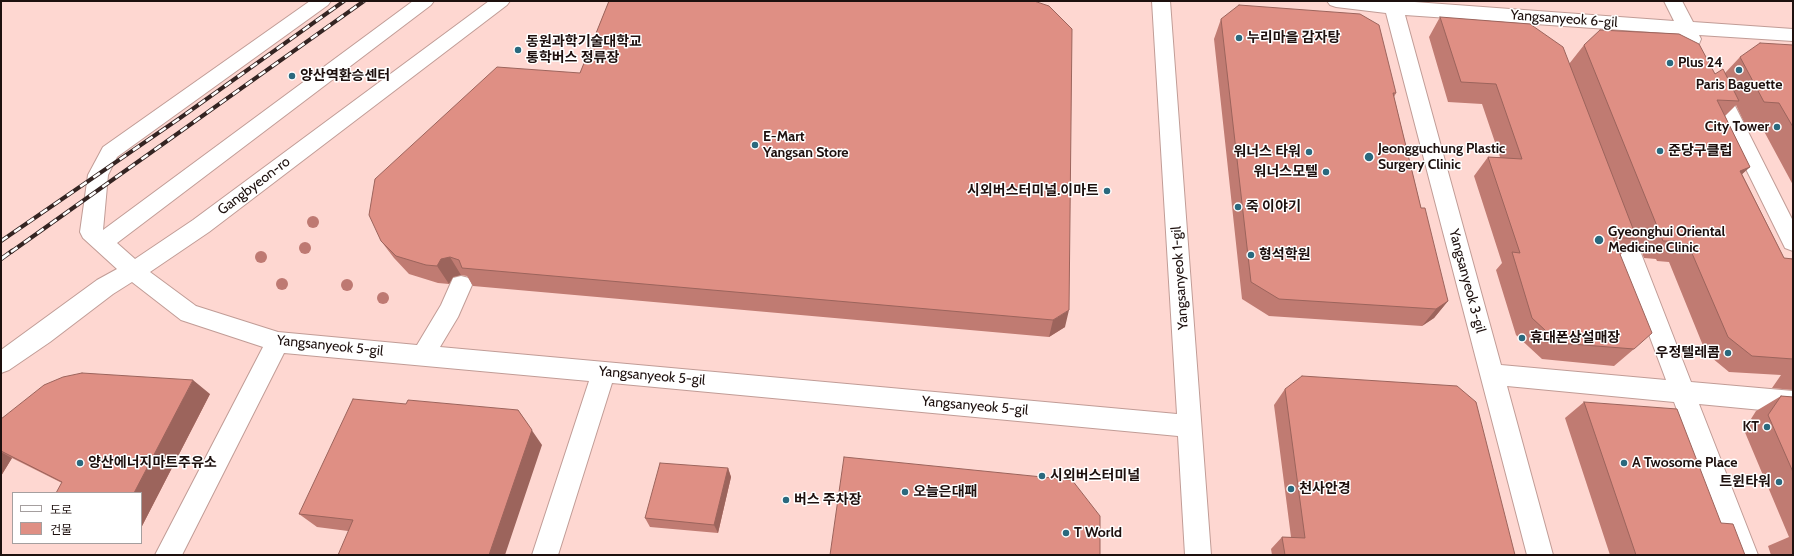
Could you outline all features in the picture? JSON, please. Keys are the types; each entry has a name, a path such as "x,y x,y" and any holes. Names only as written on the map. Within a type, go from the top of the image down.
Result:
{"street":[{"name":"Yangsanyeok 5-gil","path":"322,1 110,152 98,175 91,232 133,271 189,313 278,342 1190,426"},
{"path":"102,243 142,211 424,1"},
{"name":"Gangbyeon-ro","path":"1,363 42,335 105,287 133,271 201,226 501,1"},
{"name":"Yangsanyeok 1-gil","path":"1161,1 1198,555"},
{"name":"Yangsanyeok 6-gil","path":"1336,1 1393,4 1686,29 1793,35"},
{"path":"1673,1 1793,242"},
{"name":"Yangsanyeok 3-gil","path":"1393,4 1540,555"},
{"path":"1610,201 1745,555"},
{"path":"423,355 450,310 461,285"},
{"path":"168,555 278,342"},
{"path":"545,555 604,372"},
{"path":"1491,374 1793,402"}],"building":[{"name":"E-Mart Yangsan Store","path":"609,1 1034,1 1049,6 1072,29 1069,310 1053,320 462,268 459,260 450,257 441,259 437,266 426,265 396,256 381,241 369,215 375,179 497,67 580,73"},
{"path":"1239,5 1360,14 1379,25 1396,93 1393,93 1421,208 1425,208 1448,301 1436,309 1279,299 1251,282 1221,19"},
{"path":"1440,17 1530,24 1563,47 1637,239 1613,237 1652,333 1634,349 1559,343 1532,318 1512,252 1520,253 1488,157 1522,159 1496,84 1461,82"},
{"path":"1600,30 1679,34 1699,44 1715,74 1723,69 1739,101 1717,100 1750,167 1740,171 1784,258 1793,259 1793,359 1752,356 1728,337 1688,244 1677,244 1676,241 1663,241 1584,45"},
{"path":"1760,43 1793,45 1793,127 1779,103 1764,102 1740,57"},
{"path":"82,373 193,380 135,492 57,492 62,482 1,451 1,419 44,385 63,377"},
{"path":"1302,376 1457,386 1476,402 1515,555 1285,555 1282,537 1305,538 1285,389"},
{"path":"1781,396 1793,397 1793,472 1768,415"},
{"path":"353,399 406,404 408,400 518,410 532,430 489,555 338,555 353,520 299,514"},
{"path":"1584,402 1677,409 1721,523 1733,524 1745,555 1636,555"},
{"path":"844,457 1072,480 1100,516 1100,555 830,555"},
{"path":"660,463 728,468 714,525 645,518"}],"railway":[{"path":"1,241 180,118 344,1"},
{"path":"11,252 364,1"},
{"path":"1,259 12,251"}],"place":[{"name":"누리마을 감자탕","path":"1239,38"},
{"name":"동원과학기술대학교 통학버스 정류장","path":"518,50"},
{"name":"Plus 24","path":"1670,63"},
{"name":"Paris Baguette","path":"1739,70"},
{"name":"양산역환승센터","path":"292,76"},
{"name":"City Tower","path":"1777,127"},
{"name":"E-Mart Yangsan Store","path":"755,145"},
{"name":"준당구클럽","path":"1660,151"},
{"name":"워너스 타워","path":"1309,152"},
{"name":"Jeongguchung Plastic Surgery Clinic","path":"1369,157"},
{"name":"워너스모텔","path":"1326,172"},
{"name":"시외버스터미널.이마트","path":"1107,191"},
{"name":"죽 이야기","path":"1238,207"},
{"name":"Gyeonghui Oriental Medicine Clinic","path":"1599,240"},
{"name":"형석학원","path":"1251,255"},
{"name":"휴대폰상설매장","path":"1522,338"},
{"name":"우정텔레콤","path":"1728,353"},
{"name":"KT","path":"1767,427"},
{"name":"양산에너지마트주유소","path":"80,463"},
{"name":"A Twosome Place","path":"1624,463"},
{"name":"시외버스터미널","path":"1042,476"},
{"name":"트윈타워","path":"1779,482"},
{"name":"천사안경","path":"1291,489"},
{"name":"오늘은대패","path":"905,492"},
{"name":"버스 주차장","path":"786,500"},
{"name":"T World","path":"1066,533"}]}
